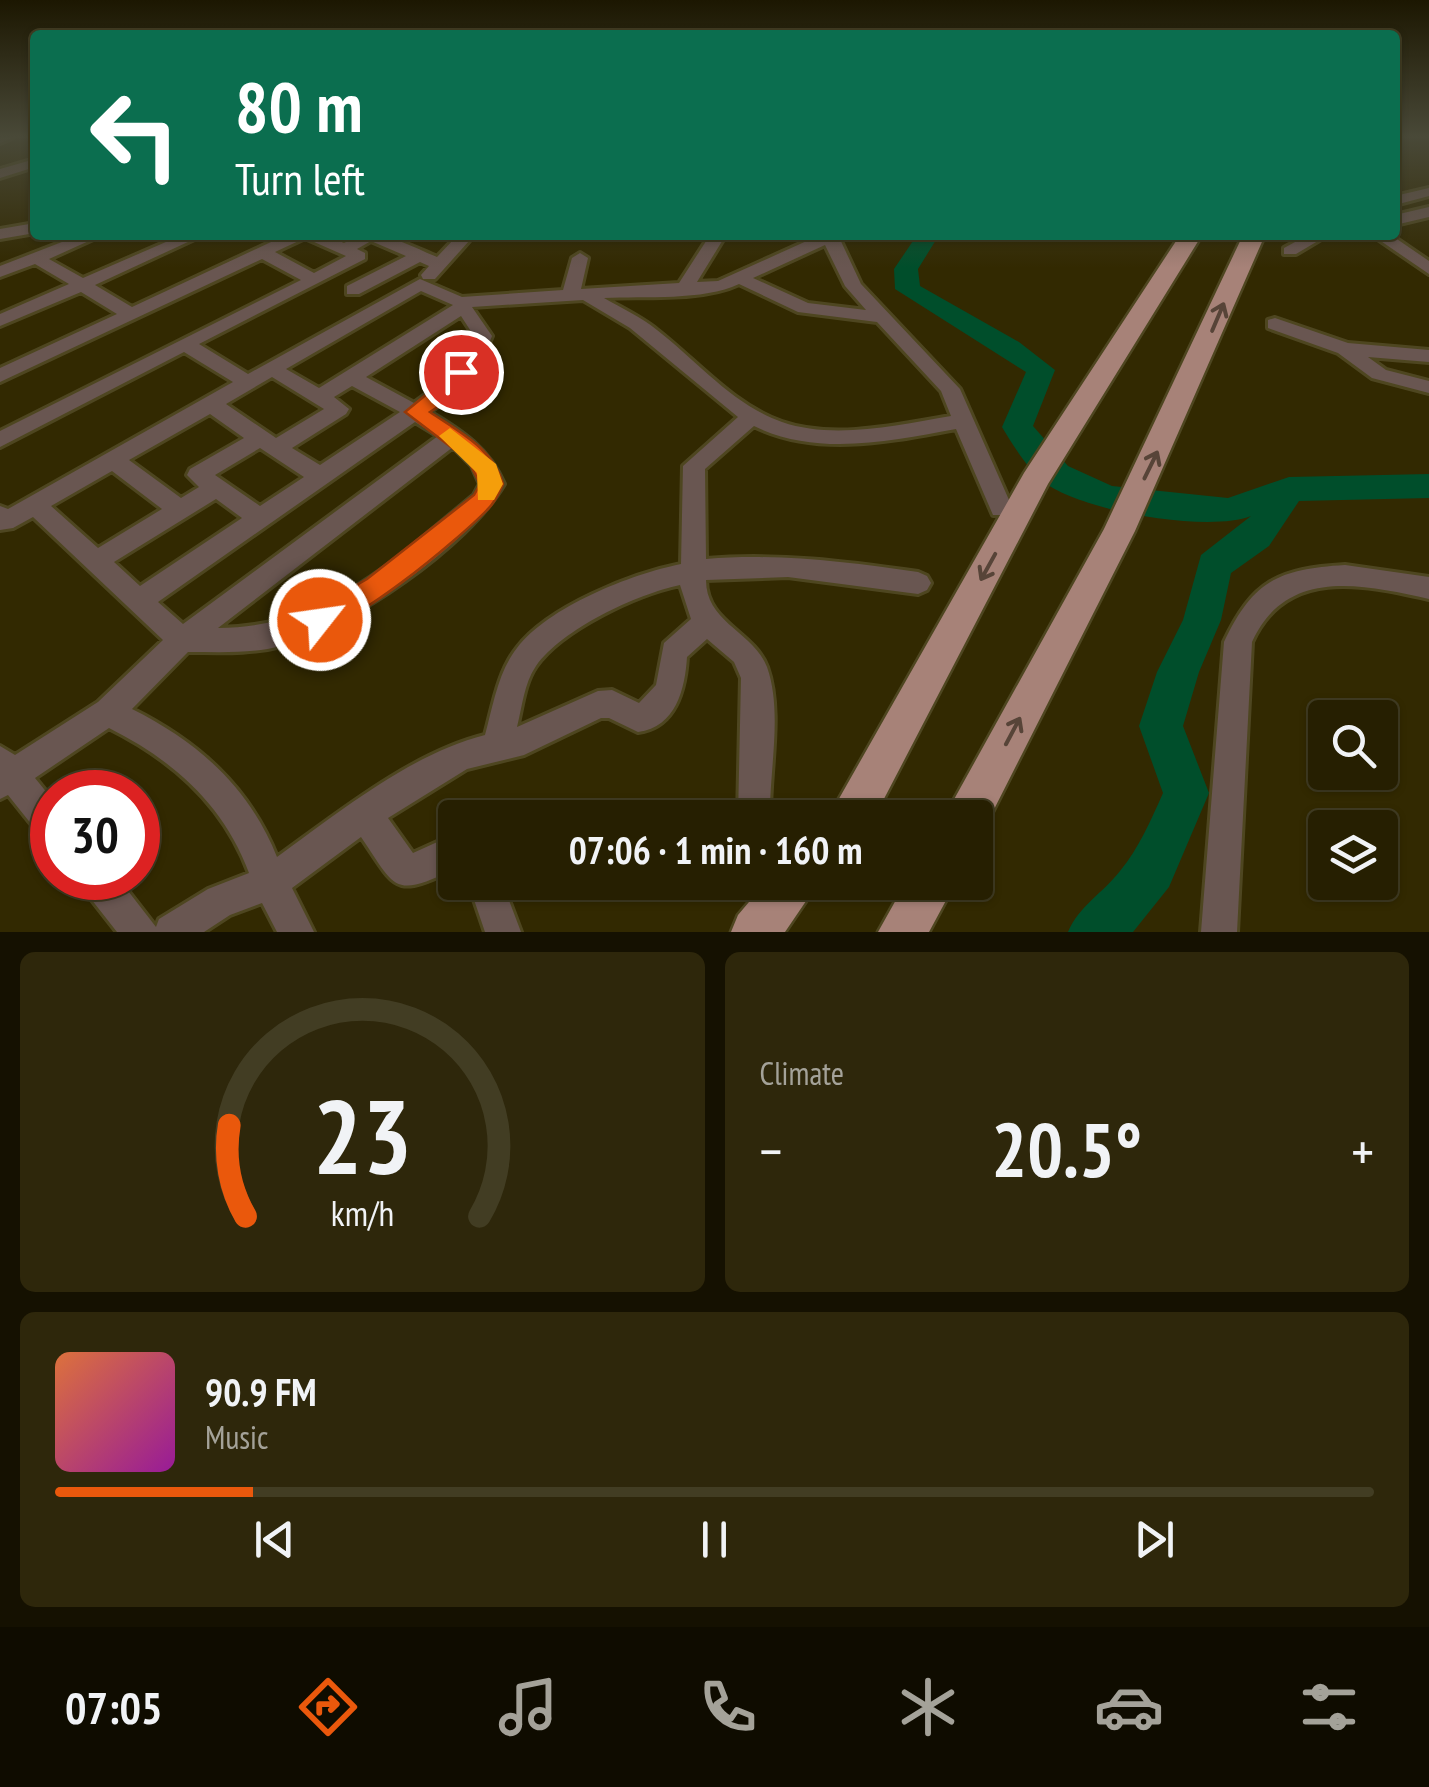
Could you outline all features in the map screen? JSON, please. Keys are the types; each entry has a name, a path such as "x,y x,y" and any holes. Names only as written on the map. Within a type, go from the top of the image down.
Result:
{"main road":[{"path":"860,800 1035,481 1188,240"},
{"path":"977,800 1119,531 1252,240"},
{"path":"755,932 781,900"},
{"path":"902,932 922,900"}],"street":[{"path":"1400,200 1429,192"},
{"path":"1400,219 1429,212"},
{"path":"0,234 30,229"},
{"path":"0,272 81,240"},
{"path":"0,321 184,240"},
{"path":"0,376 288,240"},
{"path":"322,240 352,253"},
{"path":"0,440 314,280 371,240"},
{"path":"382,240 439,264"},
{"path":"1,520 420,284 458,240"},
{"path":"684,290 717,240"},
{"path":"420,284 462,304 628,289 684,290 742,280 820,240"},
{"path":"832,240 854,286 950,389 1000,509"},
{"path":"1290,251 1311,240"},
{"path":"1388,240 1427,265"},
{"path":"262,252 314,280"},
{"path":"352,290 419,256"},
{"path":"36,258 131,314"},
{"path":"580,258 581,295"},
{"path":"742,280 804,308 883,317"},
{"path":"581,295 635,322 752,417 773,426 818,434 903,431 962,421"},
{"path":"96,561 171,503 268,443 340,409 361,383 462,304"},
{"path":"140,601 444,393 478,350 483,336 462,304"},
{"path":"1275,324 1346,349 1429,356"},
{"path":"185,344 249,383"},
{"path":"1346,349 1379,374 1429,387"},
{"path":"272,369 340,409"},
{"path":"34,504 182,640 246,640 283,634 320,620 376,587 482,502 492,484 476,455 416,412 361,383 320,397"},
{"path":"212,404 320,476"},
{"path":"752,417 694,466 693,588 706,622 752,664 759,692 753,800"},
{"path":"30,800 4,772 108,712 182,640 452,437"},
{"path":"112,459 171,503"},
{"path":"207,482 260,518"},
{"path":"498,744 526,658 550,635 622,590 693,568 769,564 918,584"},
{"path":"1219,932 1238,642 1244,622 1260,602 1288,582 1324,575 1383,578 1429,588"},
{"path":"172,932 220,900 270,884 366,814 460,756 524,740 598,706 612,704 638,718 646,718 670,691 674,652 706,622"},
{"path":"108,712 157,736 201,769 240,813 270,884 296,932"},
{"path":"366,814 404,870 413,871 438,859"},
{"path":"114,900 140,932"},
{"path":"491,900 503,932"}],"waterway":[{"path":"925,240 906,269 908,289 993,337 1041,370 1017,427 1056,474 1107,498 1229,511 1289,489"},
{"path":"1289,489 1429,486"},
{"path":"1094,932 1141,886 1186,793 1161,726 1178,672 1202,620 1214,565 1256,536 1289,489"}],"slow traffic":[{"path":"450,436 488,469 492,484 486,494"}],"route":[{"path":"320,620 376,587 482,502 492,484 488,469 476,455 416,412 444,393 461,372"}]}
